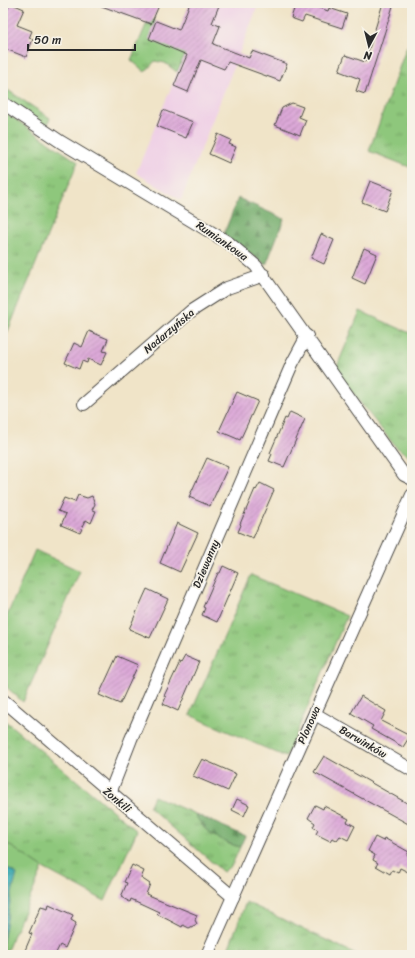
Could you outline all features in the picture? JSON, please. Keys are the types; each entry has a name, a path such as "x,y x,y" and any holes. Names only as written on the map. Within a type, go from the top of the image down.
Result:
{"street":[{"name":"Rumiankowa","path":"3,103 61,142 229,243 256,266 264,274 342,389 404,475 412,480"},
{"name":"Nadarzyńska","path":"84,404 191,311 227,288 264,274"},
{"name":"Dziewanny","path":"110,793 131,739 274,407 307,336"},
{"name":"Plonowa","path":"207,955 412,495"},
{"name":"Żonkili","path":"3,700 233,897"},
{"name":"Barwinków","path":"315,714 412,770"}],"shaded area":[{"path":"206,3 259,3 181,200 136,173"}],"green space":[{"path":"154,20 185,54 177,72 165,63 155,61 145,72 131,60 146,25"},
{"path":"407,46 412,48 412,168 369,151"},
{"path":"3,87 50,118 47,126 3,97"},
{"path":"3,111 78,162 3,343"},
{"path":"238,198 284,219 266,265 224,236"},
{"path":"360,311 412,334 412,456 407,455 395,446 335,371"},
{"path":"35,550 80,571 23,702 3,684 3,625"},
{"path":"251,575 347,616 286,757 190,715"},
{"path":"3,719 137,831 105,901 43,868 3,841"},
{"path":"154,796 195,814 204,828 229,844 240,847 232,865 223,872 149,807"},
{"path":"195,814 245,836 240,847 213,835 203,826"},
{"path":"3,841 43,868 5,955 3,955"},
{"path":"246,902 358,955 226,955"}],"water":[{"path":"3,866 17,874 11,897 3,942"}],"building":[{"path":"10,3 24,9 17,25 32,31 29,38 33,39 26,57 3,48 3,20"},
{"path":"96,3 160,3 151,24"},
{"path":"190,3 220,3 212,23 220,26 213,44 249,58 252,51 287,64 280,81 228,62 224,69 201,60 188,92 174,86 187,55 149,39 156,21 179,30"},
{"path":"296,3 306,3 328,11 329,8 347,14 342,28 305,16 302,22 291,18"},
{"path":"383,3 394,3 365,94 356,91 360,79 339,71 345,55 365,62"},
{"path":"292,103 303,107 299,117 306,120 300,135 275,125 282,108"},
{"path":"163,110 193,122 186,138 157,126"},
{"path":"218,134 231,140 229,144 236,147 229,163 209,154"},
{"path":"370,181 393,190 385,211 362,202"},
{"path":"321,234 334,240 324,264 311,258"},
{"path":"364,248 377,254 365,284 352,278"},
{"path":"89,331 108,339 103,351 107,352 101,365 88,359 87,363 82,361 79,369 65,363 74,343 82,347"},
{"path":"237,392 258,401 240,440 219,431"},
{"path":"290,412 305,419 284,467 269,461 272,454 270,453 285,418 287,419"},
{"path":"207,458 228,467 210,506 189,497"},
{"path":"260,483 274,490 253,538 238,532 255,489 256,490"},
{"path":"78,495 87,498 92,496 95,504 92,510 96,511 91,523 86,520 80,533 61,525 66,514 58,511 64,498 75,502"},
{"path":"177,523 198,533 180,572 160,563"},
{"path":"223,566 238,573 217,622 202,615 205,608 203,607 218,573 220,573"},
{"path":"147,589 168,599 150,638 129,629"},
{"path":"117,656 138,665 120,704 99,695"},
{"path":"185,656 199,662 178,711 163,704 166,697 164,696 180,662 181,663"},
{"path":"361,696 386,711 381,721 410,736 403,747 371,729 373,726 351,713"},
{"path":"324,756 412,806 412,826 314,772"},
{"path":"202,759 236,774 228,791 193,776"},
{"path":"237,799 249,805 244,816 232,810"},
{"path":"315,805 323,809 324,806 349,819 347,822 355,826 348,840 340,836 337,840 332,838 330,841 316,834 318,830 313,827 315,823 308,818"},
{"path":"375,837 383,841 384,838 409,852 407,855 412,857 412,865 408,872 400,868 398,873 392,870 390,874 376,866 378,863 373,860 375,855 368,851"},
{"path":"132,865 144,871 141,878 150,884 146,894 197,915 195,920 197,924 189,928 183,925 182,927 157,914 159,912 131,899 130,902 121,897 127,883 124,882"},
{"path":"49,904 73,915 71,920 76,923 65,948 60,945 55,955 23,955 32,934 29,933 41,906 48,908"}]}
